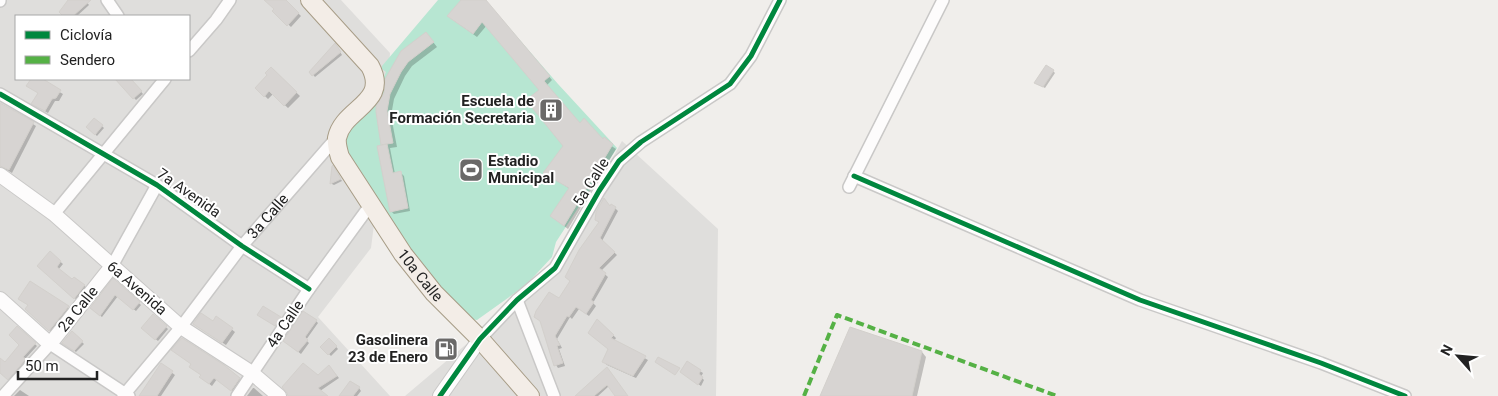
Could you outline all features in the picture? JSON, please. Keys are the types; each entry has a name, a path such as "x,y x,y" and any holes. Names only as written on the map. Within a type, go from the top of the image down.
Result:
{"main road":[{"name":"3a Calle","path":"310,0 370,66 375,75 376,84 367,102 346,120 337,137"},
{"name":"10a Calle","path":"337,137 340,157 403,254 434,293 480,339 530,396"}],"street":[{"path":"107,0 117,15"},
{"path":"190,50 216,20 230,0"},
{"name":"5a Calle","path":"440,396 480,339 517,300 555,268 599,191 619,161 641,142 730,84 751,56 780,0"},
{"path":"849,187 943,0"},
{"path":"54,214 163,80"},
{"name":"7a Avenida","path":"0,94 157,185 242,246 309,289"},
{"name":"3a Calle","path":"126,395 181,327 242,246 337,137"},
{"name":"6a Avenida","path":"0,175 54,214 181,327 252,374 279,396"},
{"path":"854,176 1140,300 1321,363 1405,396"},
{"path":"112,266 157,185"},
{"name":"4a Calle","path":"237,396 309,289 371,204"},
{"name":"2a Calle","path":"3,396 50,344 112,266"},
{"path":"0,299 50,344 126,395"},
{"path":"517,300 554,396"}],"shaded area":[{"path":"0,0 341,0 390,53 381,169 371,248 318,317 390,396 0,396"},
{"path":"622,141 718,229 716,396 405,396 548,275"}],"green space":[{"path":"438,0 485,0 617,148 556,242 552,257 526,285 477,320 470,319 422,270 342,147 344,129 375,98 386,72 382,69 382,66"}],"building":[{"path":"68,0 91,0 74,15 62,15 59,12"},
{"path":"264,0 286,0 299,13 287,26 272,11 274,9"},
{"path":"461,0 486,0 550,76 544,81 580,123 584,118 603,139 604,137 613,144 564,226 550,216 569,188 543,173 563,146 526,100 539,90 482,22 473,34 447,16"},
{"path":"426,32 434,42 408,62 401,72 390,94 387,111 393,143 381,145 376,106 384,93 385,79 401,51"},
{"path":"335,43 341,52 312,76 309,72"},
{"path":"1046,65 1054,70 1043,87 1034,83"},
{"path":"271,67 297,92 284,106 269,91 264,97 255,88 267,75 265,73"},
{"path":"30,80 45,80 61,90 56,98 52,99 45,111 31,104 38,93 26,86"},
{"path":"116,80 132,80 142,91 133,99"},
{"path":"0,103 34,122 9,170 0,166"},
{"path":"94,118 103,125 95,135 86,127"},
{"path":"387,144 393,173 401,171 408,208 390,212 377,146"},
{"path":"332,166 341,179 330,184"},
{"path":"604,198 610,206 611,204 616,207 600,238 615,252 599,268 606,273 591,300 594,302 586,314 576,307 569,317 567,316 555,336 560,345 557,346 563,363 554,366 540,321 534,317 549,292 559,298 570,281 565,277 579,250 599,222 595,220 596,212"},
{"path":"50,251 61,261 57,267 72,279 74,277 85,285 74,299 37,266"},
{"path":"113,278 140,302 133,310 115,295 100,316 90,308"},
{"path":"30,281 69,306 49,331 25,309 28,305 18,299"},
{"path":"263,306 281,317 275,326 257,315"},
{"path":"303,311 317,320 305,337 308,340 298,352 283,341"},
{"path":"201,313 213,321 216,316 233,328 222,343 193,324"},
{"path":"153,314 167,326 155,340 141,328"},
{"path":"597,319 614,335 611,338 646,356 633,376 602,362 608,349 588,333"},
{"path":"17,326 36,343 23,357 26,359 8,380 0,373 0,358 5,362 19,345 9,335"},
{"path":"850,327 922,351 912,396 820,396"},
{"path":"72,331 83,341 74,351 62,343"},
{"path":"182,338 224,365 240,378 231,391 214,378 209,384 199,377 201,375 189,367 191,364 171,350"},
{"path":"329,338 337,346 328,355 320,347"},
{"path":"658,357 680,368 675,375 655,362"},
{"path":"687,361 701,370 699,374 703,377 698,385 680,372"},
{"path":"161,363 173,371 157,396 139,396"},
{"path":"303,363 318,375 329,365 337,376 318,388 328,396 288,396 282,387"},
{"path":"607,367 628,396 615,396 607,385 594,396 575,396"},
{"path":"350,381 360,387 353,396 339,396"}],"marked path":[{"path":"804,396 837,315 1057,396"}],"cycle path":[{"path":"440,396 480,339 517,300 555,268 599,191 619,161 641,142 730,84 751,56 780,0"},
{"path":"0,94 157,185 242,246 309,289"},
{"path":"854,176 1140,300 1321,363 1405,396"}],"place":[{"name":"Escuela de Formación Secretaria","path":"551,110"},
{"name":"Estadio Municipal","path":"471,170"},
{"name":"Gasolinera 23 de Enero","path":"446,349"}]}
